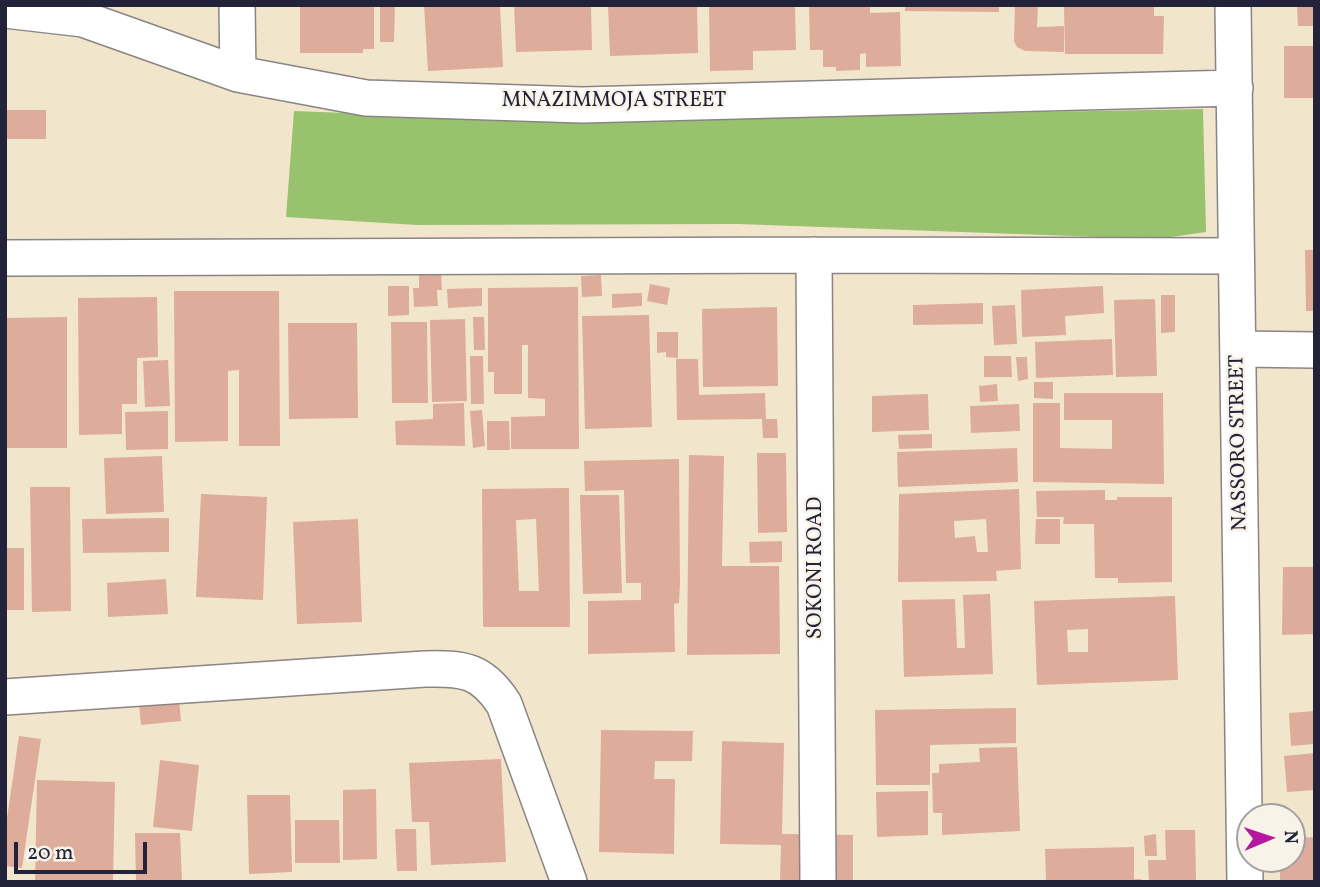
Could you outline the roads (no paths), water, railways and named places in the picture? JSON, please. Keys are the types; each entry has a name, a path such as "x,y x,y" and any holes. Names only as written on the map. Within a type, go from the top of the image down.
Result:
{"street":[{"path":"237,5 238,74"},
{"name":"NASSORO STREET","path":"1233,5 1245,882"},
{"name":"MNAZIMMOJA STREET","path":"5,10 83,19 238,74 366,98 582,105 1235,88"},
{"name":"SOKONI ROAD","path":"814,255 818,882"},
{"path":"5,258 1236,256"},
{"path":"1238,349 1315,350"},
{"path":"5,697 425,669 448,668 472,673 492,685 505,704 569,882"}]}
